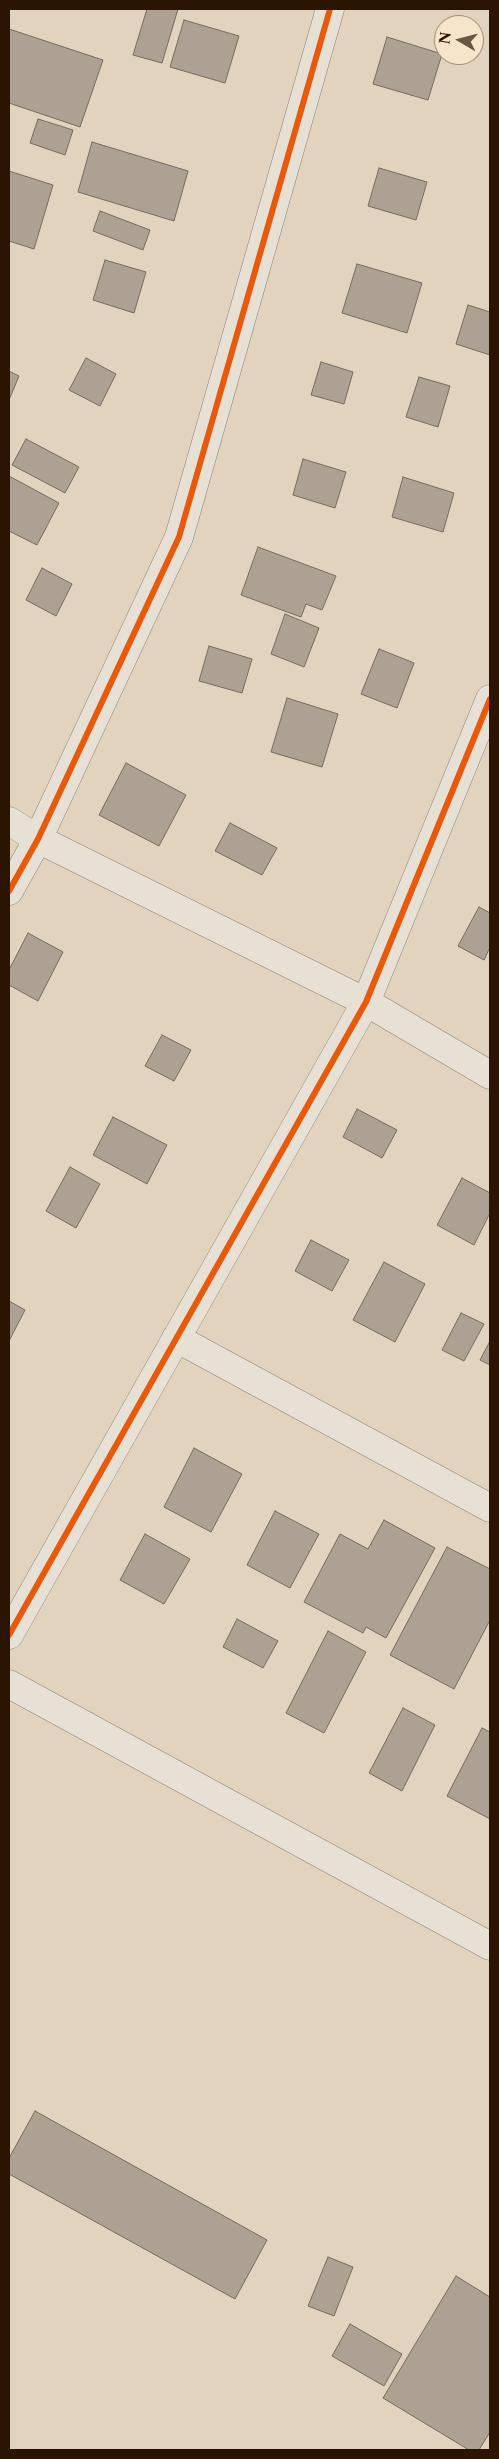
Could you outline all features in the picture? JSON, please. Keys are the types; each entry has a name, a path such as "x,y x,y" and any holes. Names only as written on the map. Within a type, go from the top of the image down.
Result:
{"street":[{"path":"9,892 38,839 179,537 330,9"},
{"path":"9,1635 366,1002 490,699"},
{"path":"9,821 38,839 366,1002 490,1075"},
{"path":"176,1338 490,1508"},
{"path":"9,1684 490,1946"}],"building":[{"path":"147,9 178,9 162,63 133,55"},
{"path":"184,20 239,36 225,83 170,67"},
{"path":"9,29 103,60 80,127 9,103"},
{"path":"387,37 434,52 434,65 439,65 428,100 373,84"},
{"path":"38,119 73,130 65,155 30,143"},
{"path":"92,142 188,171 174,221 78,192"},
{"path":"379,168 427,182 416,220 368,206"},
{"path":"9,171 53,185 34,249 9,241"},
{"path":"100,211 150,230 143,250 93,231"},
{"path":"105,260 146,272 134,313 93,300"},
{"path":"357,264 422,283 407,333 342,313"},
{"path":"468,305 490,312 490,355 456,344"},
{"path":"86,358 116,374 100,406 69,390"},
{"path":"321,362 353,372 344,404 311,395"},
{"path":"9,371 19,376 9,400"},
{"path":"419,377 450,386 438,427 406,417"},
{"path":"26,439 79,467 65,493 12,465"},
{"path":"303,459 346,472 335,508 293,495"},
{"path":"9,476 59,503 37,545 9,531"},
{"path":"403,477 454,493 443,532 392,517"},
{"path":"258,547 336,576 322,610 306,604 301,617 241,595"},
{"path":"42,568 72,584 56,616 26,600"},
{"path":"285,614 319,628 304,667 271,654"},
{"path":"209,646 252,659 242,693 199,681"},
{"path":"379,649 414,663 397,708 361,694"},
{"path":"287,698 338,714 322,767 271,752"},
{"path":"126,763 186,795 159,846 99,815"},
{"path":"230,823 277,848 262,875 215,851"},
{"path":"479,907 490,913 490,947 484,960 458,946"},
{"path":"28,933 63,952 38,1001 9,985 9,970"},
{"path":"162,1035 191,1050 174,1081 145,1066"},
{"path":"357,1109 397,1130 382,1158 343,1137"},
{"path":"113,1117 167,1145 147,1184 93,1155"},
{"path":"70,1167 100,1184 76,1228 46,1211"},
{"path":"462,1178 490,1193 490,1213 474,1245 437,1225"},
{"path":"311,1240 349,1260 332,1291 295,1271"},
{"path":"384,1262 425,1284 395,1342 353,1320"},
{"path":"9,1301 25,1310 9,1341"},
{"path":"461,1313 484,1324 464,1361 442,1350"},
{"path":"490,1341 490,1365 480,1360"},
{"path":"194,1448 242,1474 211,1532 164,1507"},
{"path":"275,1511 319,1534 290,1588 247,1565"},
{"path":"384,1520 435,1548 386,1638 366,1627 363,1633 304,1602 340,1534 368,1549"},
{"path":"145,1534 190,1559 164,1604 120,1580"},
{"path":"447,1547 490,1569 490,1620 454,1689 390,1655"},
{"path":"237,1619 278,1641 263,1668 223,1647"},
{"path":"328,1631 366,1652 324,1733 286,1713"},
{"path":"403,1708 435,1725 402,1791 369,1773"},
{"path":"482,1728 490,1732 490,1819 447,1796"},
{"path":"35,2111 267,2240 235,2299 9,2174 9,2158"},
{"path":"328,2257 353,2267 334,2316 308,2306"},
{"path":"456,2276 490,2297 490,2432 479,2450 469,2450 383,2398"},
{"path":"350,2324 402,2354 384,2386 332,2356"}],"cycle path":[{"path":"9,891 38,839 179,537 330,9"},
{"path":"9,1635 366,1002 490,699"}]}
